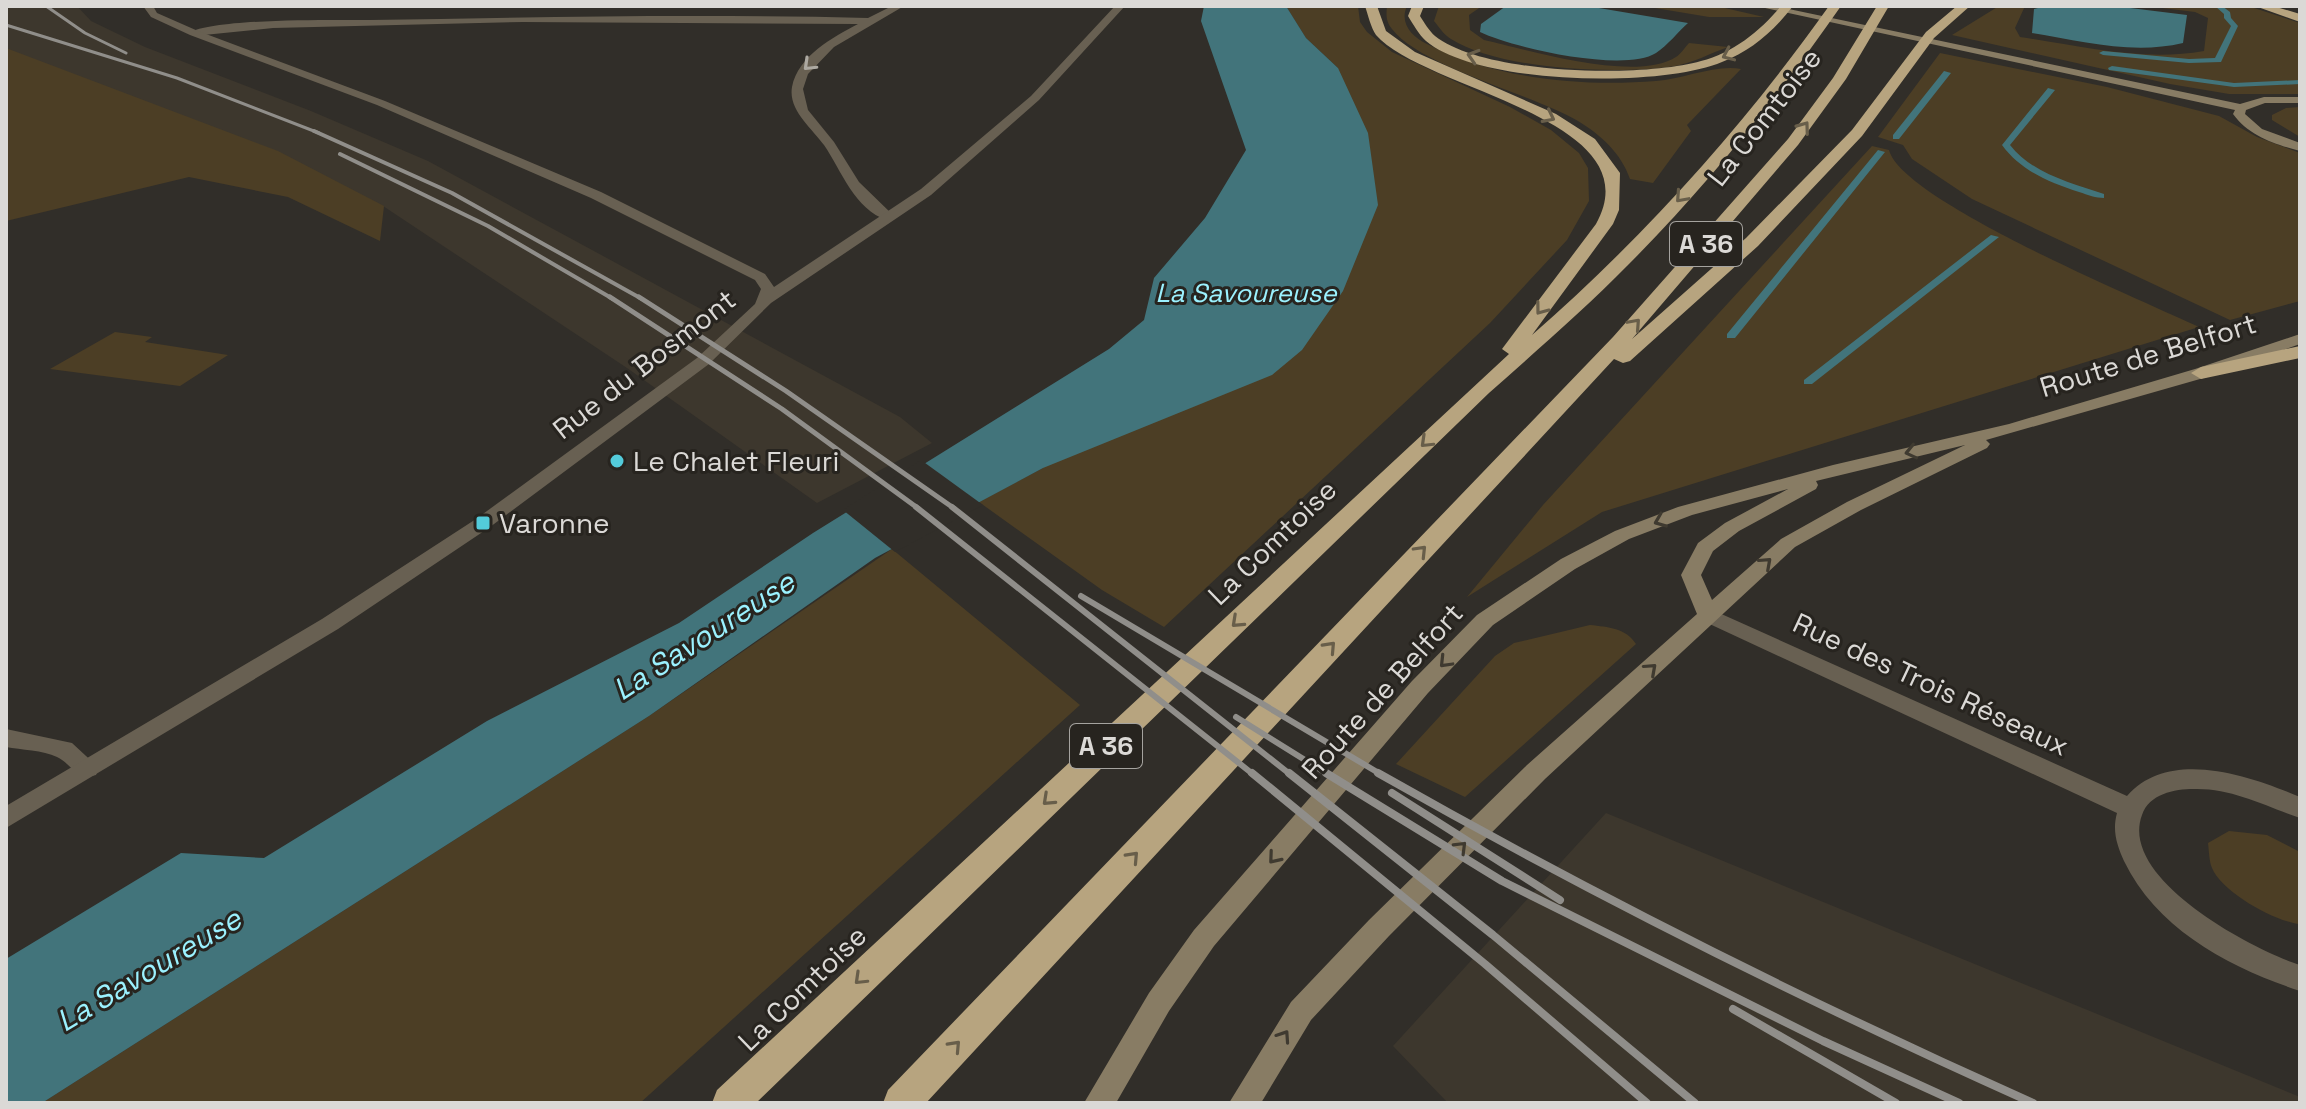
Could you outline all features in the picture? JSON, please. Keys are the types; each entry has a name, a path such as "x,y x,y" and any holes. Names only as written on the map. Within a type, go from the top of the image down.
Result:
{"highway":[{"path":"1371,6 1374,24 1395,44 1429,63 1560,123 1593,146 1612,172 1615,194 1604,224 1482,389"},
{"path":"1418,6 1414,16 1422,31 1463,53 1540,71 1616,76 1672,72 1731,55 1757,38 1787,6"},
{"name":"La Comtoise","path":"730,1103 1482,389 1593,290 1647,234 1764,100 1835,6"},
{"name":"La Comtoise","path":"901,1103 1620,341 1756,187 1839,79 1883,6"},
{"path":"1506,463 1752,242 1857,133 1930,35 1964,6"},
{"path":"2261,6 2300,18"},
{"path":"2201,373 2300,352"}],"main road":[{"path":"1761,6 2241,108 2264,100 2300,100"},
{"path":"2241,108 2239,114 2251,126 2300,147"},
{"name":"Route de Belfort","path":"1099,1103 1159,1002 1204,938 1420,687 1485,620 1568,564 1622,535 1685,511 1839,469 2014,428 2201,373 2300,339"},
{"name":"Route de Belfort","path":"1244,1103 1301,1011 1379,928 1536,772 1788,543 1854,506 2014,428"},
{"path":"1708,615 1691,575 1705,547 1732,527 1839,469"}],"street":[{"name":"Rue du Bosmont","path":"6,818 330,624 483,523 703,361 752,317 767,299 768,289 760,277 596,195 381,103 194,33 154,15 148,6"},
{"path":"771,16 777,6"},
{"path":"887,216 873,208 817,125 800,107 797,88 799,73 832,44 899,6"},
{"path":"767,299 926,192 1035,98 1120,6"},
{"path":"194,33 250,27 423,21 771,16 873,21"},
{"name":"Rue des Trois Réseaux","path":"1708,615 2130,808"},
{"path":"6,738 64,749 87,768"},
{"path":"2300,808 2236,784 2200,779 2170,781 2147,789 2130,808 2127,825 2131,849 2147,876 2172,906 2207,934 2248,958 2300,978"}],"shaded area":[{"path":"6,6 77,6 91,21 145,47 311,111 428,161 900,417 932,443 817,503 627,368 383,206 6,49"},
{"path":"1286,6 1358,6 1360,22 1367,32 1392,52 1510,107 1551,130 1579,153 1588,168 1589,201 1567,240 1490,323 1164,627 1102,590 979,502 1043,468 1338,68 1306,38"},
{"path":"1387,6 1407,6 1406,24 1422,41 1453,56 1510,73 1569,81 1627,83 1666,80 1721,68 1741,69 1687,125 1691,131 1653,183 1630,179 1609,146 1578,121 1451,68 1406,43 1389,24"},
{"path":"1439,6 1482,6 1469,15 1470,30 1484,40 1609,66 1658,64 1676,57 1689,43 1728,47 1682,65 1651,69 1592,70 1528,64 1498,58 1451,39 1434,21"},
{"path":"1643,6 1716,6 1764,17 1709,17"},
{"path":"1999,6 2025,6 2015,28 2020,37 2112,52 2158,55 2204,51 2208,18 2195,12 2146,6 2248,6 2300,23 2300,94 2229,94 2170,84 1952,35"},
{"path":"6,48 278,151 384,206 380,241 288,197 189,177 6,221"},
{"path":"1940,53 2107,87 2219,116 2257,137 2300,153 2300,301 2230,320 1972,199 1912,159 1903,145 1878,137"},
{"path":"2300,107 2300,137 2272,120 2272,115 2286,108"},
{"path":"1872,146 1889,150 1904,171 1935,196 1978,222 2199,327 1602,512 1467,597 1543,505"},
{"path":"115,332 152,337 145,342 228,355 180,386 50,369"},
{"path":"892,549 1080,705 640,1103 42,1103 649,716"},
{"path":"1590,625 1622,631 1636,644 1465,797 1396,764 1495,656 1514,643"},
{"path":"1606,813 2300,1097 2300,1103 1448,1103 1393,1046"},
{"path":"2229,831 2267,835 2300,852 2300,924 2277,918 2250,904 2226,887 2218,877 2211,865 2208,843"}],"water":[{"name":"La Savoureuse","path":"1204,6 1286,6 1306,38 1338,68 1368,133 1378,205 1343,291 1302,350 1272,375 1043,468 875,558 649,716 42,1103 6,1103 6,959 181,853 264,858 487,721 679,623 813,533 1109,349 1144,320 1154,278 1205,218 1246,150 1201,21"},
{"path":"1506,6 1587,6 1688,23 1656,53 1641,58 1595,59 1542,51 1480,32 1481,24"},
{"path":"2046,6 2114,6 2187,15 2183,43 2126,47 2032,33 2034,9"}],"pier":[{"path":"921,460 983,505 895,552 843,510"}],"waterway":[{"path":"2103,53 2189,61 2218,60 2235,26 2227,18 2228,13 2218,6"},
{"path":"2112,68 2234,85 2300,82"},
{"path":"1896,137 1947,73"},
{"path":"2051,90 2006,145 2024,164 2036,171 2101,196"},
{"path":"1731,336 1881,152"},
{"path":"1808,382 1994,237"}],"railway":[{"path":"46,6 85,33 126,53"},
{"path":"6,25 177,78 315,131"},
{"path":"315,131 319,133"},
{"path":"315,131 452,193 642,299"},
{"path":"340,154 488,226 613,299"},
{"path":"610,297 782,409 919,509"},
{"path":"639,297 786,391 955,509"},
{"path":"916,507 1254,775"},
{"path":"952,507 1291,775"},
{"path":"1081,596 1382,775"},
{"path":"1236,717 1329,775"},
{"path":"1252,773 1485,964 1647,1103"},
{"path":"1289,773 1493,935 1695,1103"},
{"path":"1326,773 1502,881 1823,1041 1959,1103"},
{"path":"1378,773 1539,862 1701,946 2033,1103"},
{"path":"1392,793 1560,900"},
{"path":"1733,1009 1896,1103"}],"place":[{"name":"Le Chalet Fleuri","path":"617,461"},
{"name":"Varonne","path":"483,523"}]}
